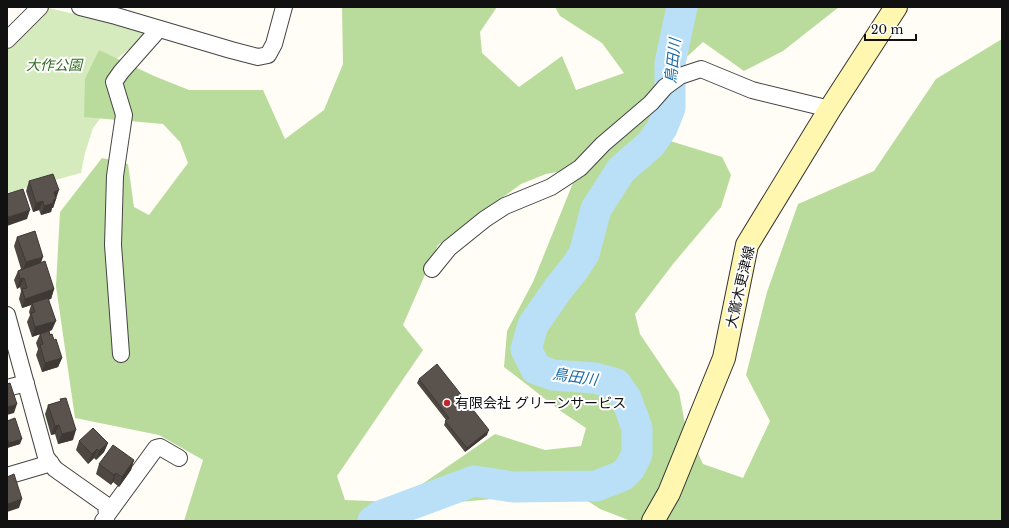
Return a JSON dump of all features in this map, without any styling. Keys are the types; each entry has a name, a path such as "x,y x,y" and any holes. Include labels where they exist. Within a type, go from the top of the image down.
{"main road":[{"name":"大鷲木更津線","path":"653,521 669,493 724,358 747,245 830,109 896,7"}],"street":[{"path":"7,40 40,7"},
{"path":"80,7 117,11 159,29 258,57 268,55 274,44 284,7"},
{"path":"121,354 113,245 115,176 124,115 114,82 120,72 159,29"},
{"path":"432,269 449,248 485,219 505,206 551,187 580,168 603,144 651,103 665,87 680,76 701,69 752,90 830,109"},
{"path":"7,315 46,457 55,469 106,505 105,518"},
{"path":"7,388 26,383"},
{"path":"105,518 156,448 160,447 179,458"},
{"path":"7,476 51,464"}],"green space":[{"name":"大作公園","path":"44,7 144,30 144,38 102,70 102,116 93,128 85,153 81,173 7,193 7,46"},
{"path":"342,7 497,7 480,32 482,53 519,87 562,56 576,90 624,73 602,43 560,16 555,7 839,7 783,51 744,71 703,42 679,64 667,140 722,157 731,175 721,207 673,264 635,314 640,334 679,392 685,424 703,464 743,478 770,421 746,375 767,292 798,204 874,171 936,79 1002,39 1002,521 631,521 600,509 574,492 424,505 395,521 184,521 203,460 159,435 75,418 56,286 60,212 102,158 128,164 134,207 149,215 188,163 180,142 163,124 84,117 85,79 99,50 154,76 189,90 263,90 285,139 324,110 343,64","holes":["579,168 533,282 507,331 504,367 562,412 586,428 581,446 545,450 495,434 396,502 345,500 337,476 423,350 403,325 438,245 521,184 546,174"]}],"building":[{"path":"53,174 59,190 54,192 56,199 53,200 54,203 44,206 43,201 36,203 29,181"},
{"path":"23,189 30,210 8,217 7,194"},
{"path":"35,231 43,257 26,262 17,237"},
{"path":"45,261 54,289 25,299 22,289 27,288 24,278 20,279 18,271"},
{"path":"48,298 56,321 35,327 31,313 35,312 32,303"},
{"path":"49,331 54,340 56,339 62,358 45,363 40,345 43,344 40,334"},
{"name":"有限会社 グリーンサービス","path":"437,364 489,430 467,448 445,421 449,418 419,379"},
{"path":"10,383 17,404 7,407 7,384"},
{"path":"66,398 76,430 62,434 59,425 55,426 48,405 61,401 60,399"},
{"path":"15,418 22,439 9,443 7,438 7,421"},
{"path":"93,428 108,443 99,451 97,449 92,454 79,441"},
{"path":"113,445 134,460 122,477 116,473 114,475 99,464"},
{"path":"14,474 22,499 7,504 7,477"}],"waterway":[{"name":"鳥田川","path":"373,521 380,516 474,481 513,487 596,486 622,476 630,468 637,454 637,428 626,398 616,384 595,378 553,375 536,369 526,349 533,325 584,254 596,209 621,170 651,144 662,128 670,108 670,63 682,7"}],"place":[{"name":"有限会社 グリーンサービス","path":"447,403"}]}
